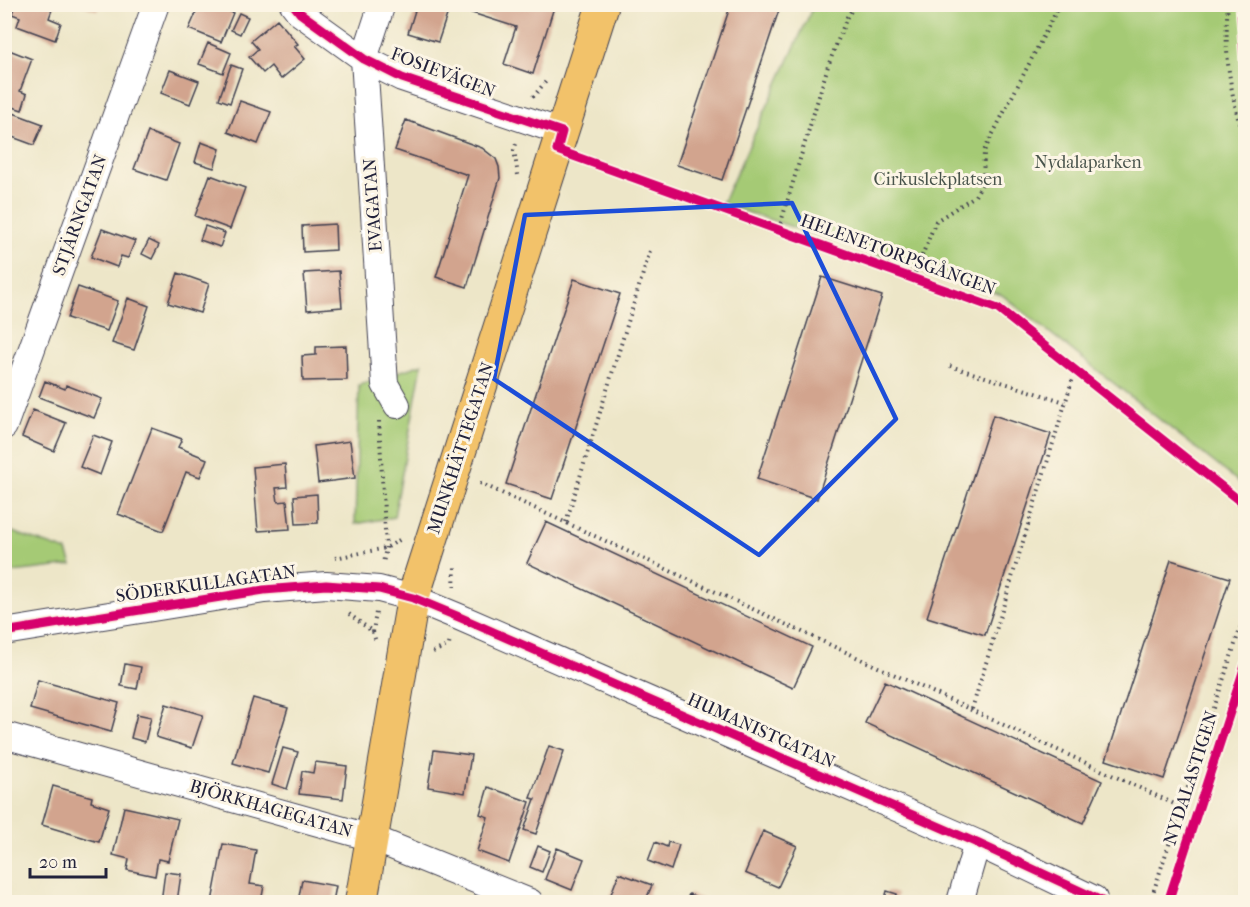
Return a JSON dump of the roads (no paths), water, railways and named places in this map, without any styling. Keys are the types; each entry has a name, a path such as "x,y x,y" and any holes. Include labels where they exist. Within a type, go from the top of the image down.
{"main road":[{"name":"MUNKHÄTTEGATAN","path":"361,903 413,598 603,4"}],"street":[{"name":"STJÄRNGATAN","path":"4,426 156,4"},
{"name":"FOSIEVÄGEN","path":"293,4 300,13 364,59 402,78 562,132"},
{"name":"EVAGATAN","path":"382,4 364,59 385,384 397,405"},
{"name":"SÖDERKULLAGATAN","path":"4,632 264,590 326,585 379,589 413,598"},
{"name":"HUMANISTGATAN","path":"413,598 976,843 1094,899"},
{"name":"BJÖRKHAGEGATAN","path":"4,735 372,838 530,903"},
{"path":"960,903 976,843"}],"park label":[{"name":"Nydalaparken","path":"1088,162"},
{"name":"Cirkuslekplatsen","path":"938,179"}]}
